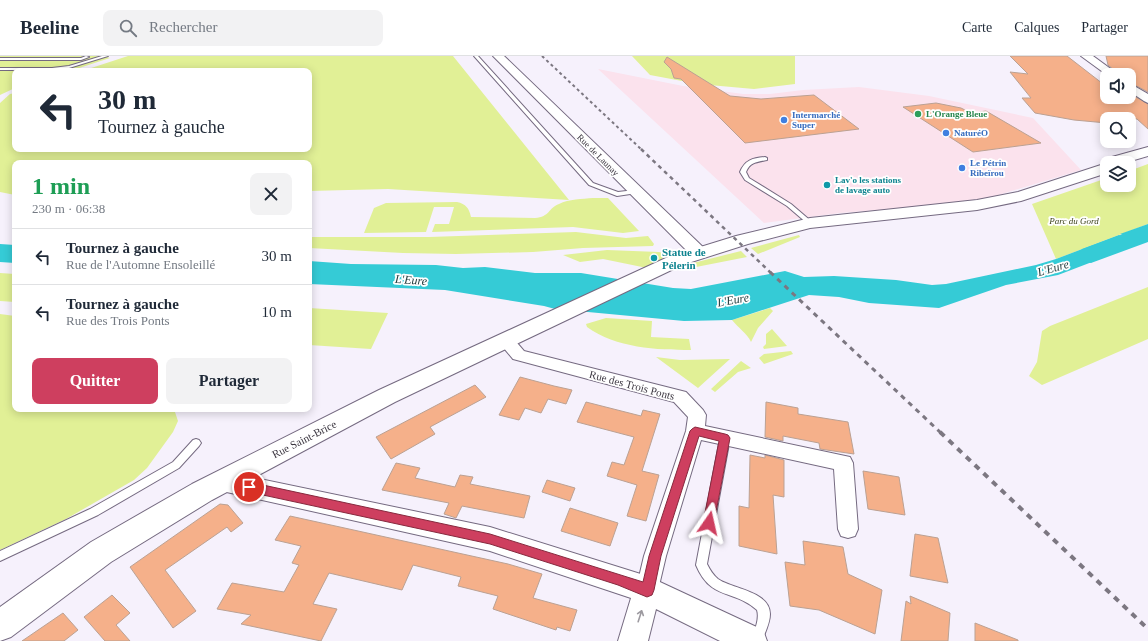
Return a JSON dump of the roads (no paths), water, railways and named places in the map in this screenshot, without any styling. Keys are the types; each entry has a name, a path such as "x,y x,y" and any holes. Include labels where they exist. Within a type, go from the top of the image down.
{"main road":[{"path":"1131,156 1148,151"},
{"path":"1136,163 1148,159"},
{"name":"Rue Saint-Brice","path":"0,626 101,552 222,481 387,396 675,261 742,240 810,223 977,205 1021,196 1070,182 1100,171"}],"street":[{"name":"Rue de Launay","path":"498,56 635,192 699,253"},
{"path":"1086,56 1104,68"},
{"path":"1136,90 1145,95"},
{"name":"Rue des Trois Ponts","path":"506,341 519,356 680,397 697,415 695,431 655,556 647,590"},
{"path":"695,431 843,463 848,530"},
{"path":"222,481 490,539 618,579 647,590 752,641"},
{"path":"633,641 647,590"}],"lane":[{"path":"81,59 92,56"},
{"path":"63,68 106,56"},
{"path":"476,56 591,184 616,194 635,192"},
{"path":"0,59 81,59 89,61"},
{"path":"0,69 12,69"},
{"path":"766,159 747,163 743,172 747,178 789,205 810,223"},
{"path":"725,438 701,565 706,575 716,585 756,601 762,605 764,612 756,641"},
{"path":"0,556 94,512 176,465 196,443"}],"water":[{"path":"1148,224 1148,240 1142,242 1120,234"},
{"path":"1119,235 1139,244 1058,275 1006,285 939,308 869,303 839,297 809,295 732,320 684,321 588,312 566,312 544,306 445,290 312,284 312,261 351,264 436,265 463,268 485,267 535,273 581,273 673,288 691,289 785,271 804,277 834,276 896,280 932,285 946,284 1036,265"},
{"path":"0,244 12,245 12,263 0,262"}],"waterway":[{"name":"L'Eure","path":"1091,255 1148,233"}],"railway":[{"path":"542,56 642,150"},
{"path":"641,149 771,273"},
{"path":"770,272 941,433"},
{"path":"940,432 1148,629"}],"place":[{"name":"L'Orange Bleue","path":"918,114"},
{"name":"Intermarché Super","path":"784,120"},
{"name":"NaturéO","path":"946,133"},
{"name":"Le Pétrin Ribeïrou","path":"962,168"},
{"name":"Lav'o les stations de lavage auto","path":"827,185"},
{"name":"Statue de Pélerin","path":"654,258"}],"park label":[{"name":"Parc du Gord","path":"1074,221"}]}
